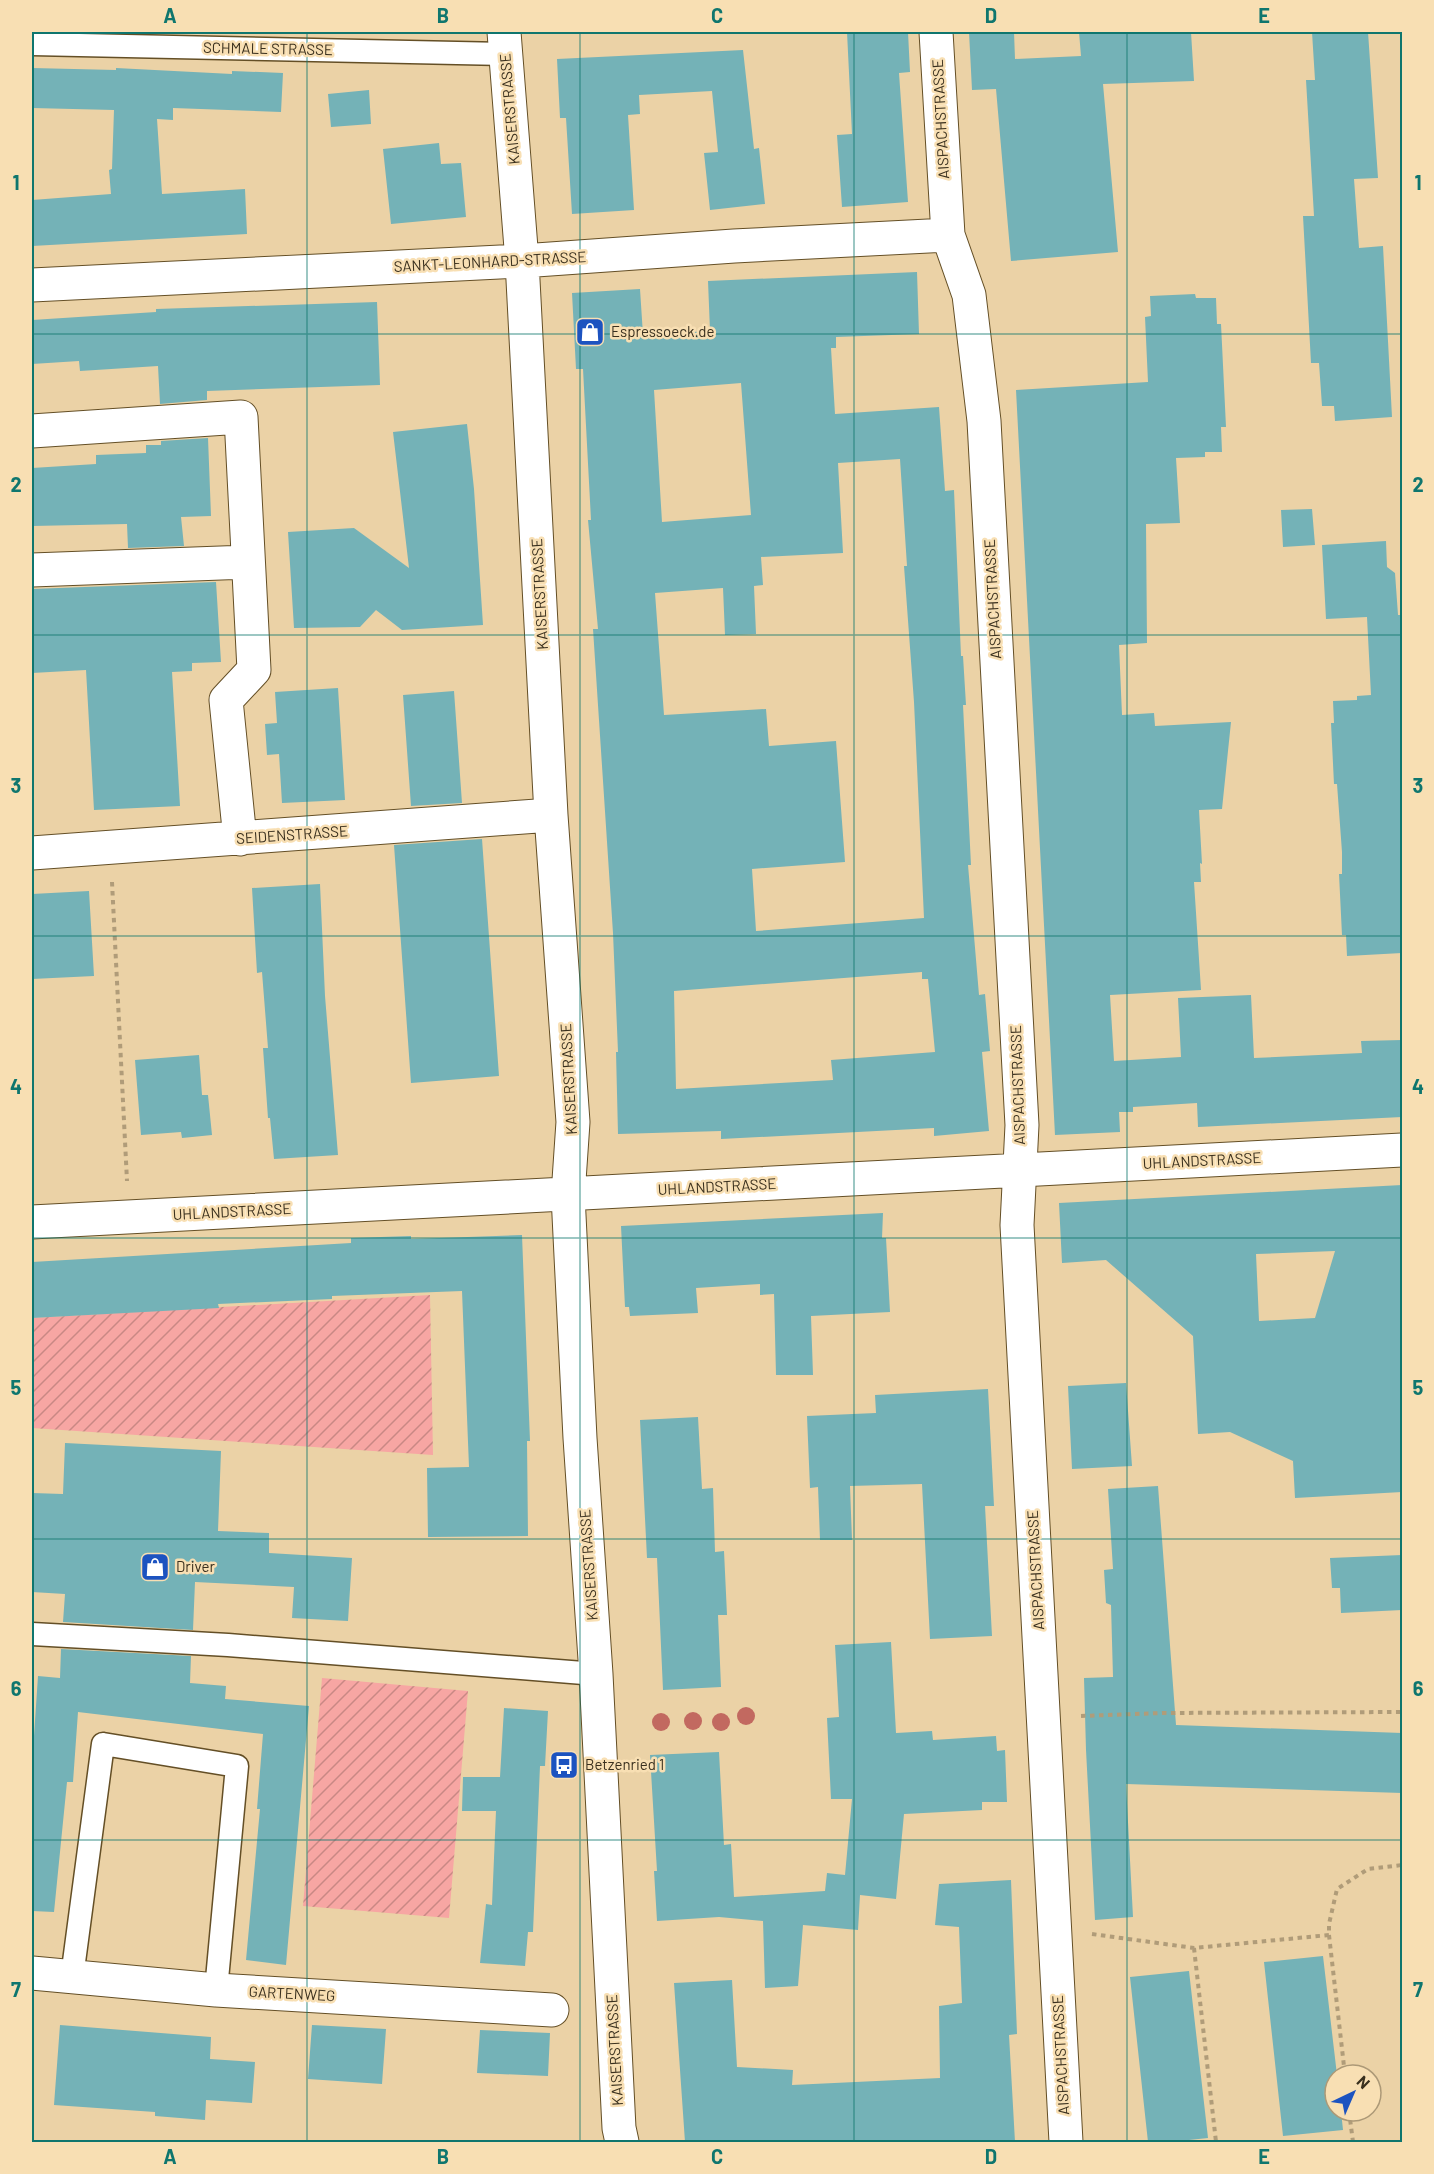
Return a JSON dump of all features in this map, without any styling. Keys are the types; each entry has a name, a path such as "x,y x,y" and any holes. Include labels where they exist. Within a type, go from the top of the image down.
{"street":[{"name":"AISPACHSTRASSE","path":"936,32 948,235 969,296 984,421 1022,1125 1017,1225 1065,2134"},
{"name":"KAISERSTRASSE","path":"505,43 522,261 552,815 573,1122 568,1195 580,1438 596,1674 618,2138"},
{"name":"SANKT-LEONHARD-STRASSE","path":"32,285 522,261 734,246 948,235"},
{"path":"32,431 241,417 254,670 226,700 240,839"},
{"path":"32,570 248,562"},
{"name":"SEIDENSTRASSE","path":"32,853 552,815"},
{"name":"UHLANDSTRASSE","path":"32,1222 1402,1150"},
{"name":"GARTENWEG","path":"32,1973 216,1990 552,2010"}],"lane":[{"name":"SCHMALE STRASSE","path":"32,44 505,43"},
{"path":"32,1634 228,1645 596,1674"},
{"path":"72,1977 103,1744 237,1766 216,1990"}],"path":[{"path":"110,847 129,1217"},
{"path":"1044,1717 1163,1713 1402,1712"},
{"path":"1344,2063 1329,1935 1336,1889 1368,1869 1402,1865"},
{"path":"1055,1930 1194,1948 1329,1935"},
{"path":"1194,1948 1216,2142"},
{"path":"1351,2123 1353,2142"}],"shaded area":[{"path":"430,1295 433,1455 32,1428 32,1318"},
{"path":"322,1678 468,1691 449,1918 303,1906"}],"building":[{"path":"847,32 908,32 910,72 899,73 908,202 842,207 837,135 852,134"},
{"path":"969,32 1014,32 1015,59 1081,56 1079,32 1191,32 1194,81 1103,84 1118,252 1011,261 996,89 972,90"},
{"path":"1312,32 1368,32 1378,178 1354,179 1359,248 1383,246 1392,417 1335,421 1334,406 1322,406 1319,363 1311,363 1303,216 1314,216 1306,80 1315,80"},
{"path":"743,50 754,149 759,148 765,204 710,210 704,153 718,152 712,91 639,95 640,114 628,115 634,210 572,214 566,118 560,118 557,59"},
{"path":"32,68 116,70 116,68 232,74 232,71 283,73 281,112 173,108 173,120 157,119 162,194 245,189 247,234 32,246 32,200 111,194 109,170 112,169 114,110 32,108"},
{"path":"369,90 371,124 331,127 328,94"},
{"path":"439,143 441,164 461,163 466,217 391,224 383,149"},
{"path":"917,272 919,334 836,337 836,348 831,348 835,414 939,407 945,491 954,490 961,656 963,656 966,705 963,705 971,865 968,865 979,995 985,994 990,1051 982,1052 989,1131 934,1136 934,1128 721,1139 721,1131 618,1134 616,1052 618,1052 613,933 593,629 598,629 588,520 591,520 583,369 576,369 572,293 640,289 643,335 710,331 708,281","holes":["741,383 751,515 662,522 654,390","900,459 924,918 756,931 752,869 845,862 836,741 769,746 766,709 664,715 655,593 723,588 725,635 756,634 754,586 763,585 761,557 843,553 838,463","922,972 922,979 928,979 935,1052 831,1060 833,1080 676,1089 674,991"]},
{"path":"1195,294 1196,298 1216,298 1217,324 1221,324 1226,427 1221,427 1222,452 1205,452 1205,457 1176,458 1180,523 1146,524 1147,643 1119,645 1122,715 1154,713 1155,726 1231,722 1222,809 1199,810 1201,882 1194,882 1201,990 1110,995 1114,1061 1181,1057 1178,998 1251,995 1254,1058 1362,1053 1361,1041 1402,1040 1402,1117 1198,1127 1197,1103 1133,1107 1133,1112 1119,1112 1120,1132 1055,1135 1016,390 1148,382 1145,317 1151,316 1150,296"},
{"path":"377,302 380,385 207,391 207,400 160,404 158,366 80,371 79,361 32,364 32,320 156,312 156,309"},
{"path":"467,424 474,489 483,625 402,630 376,610 360,627 294,628 288,532 354,528 409,568 393,432"},
{"path":"208,438 211,516 181,517 184,546 128,548 127,524 32,526 32,468 96,464 96,455 146,453 146,445 161,445 161,441"},
{"path":"1312,509 1315,545 1283,547 1281,510"},
{"path":"1386,541 1387,567 1395,573 1402,665 1402,953 1347,956 1346,935 1342,935 1339,874 1342,874 1342,852 1337,784 1334,784 1331,723 1334,723 1333,701 1357,700 1357,696 1371,695 1367,617 1326,619 1322,545"},
{"path":"216,582 221,662 192,663 192,671 172,672 180,806 94,810 86,670 32,673 32,589"},
{"path":"338,688 345,800 282,803 279,754 267,755 265,724 277,723 275,692"},
{"path":"454,691 462,803 411,806 403,695"},
{"path":"482,839 499,1076 411,1083 394,845"},
{"path":"320,884 325,996 338,1155 274,1159 270,1118 268,1118 263,1048 268,1048 262,972 257,973 252,888"},
{"path":"89,891 94,976 32,979 32,894"},
{"path":"199,1055 202,1095 208,1095 212,1135 182,1138 181,1132 141,1135 135,1060"},
{"path":"1402,1185 1402,1492 1295,1498 1293,1461 1230,1432 1198,1434 1193,1336 1106,1260 1062,1263 1059,1203","holes":["1335,1251 1315,1318 1259,1321 1256,1254"]},
{"path":"883,1213 882,1238 886,1238 890,1312 811,1316 813,1375 776,1375 774,1294 760,1295 760,1284 696,1288 698,1313 630,1316 629,1307 625,1307 621,1226"},
{"path":"522,1235 530,1441 527,1441 528,1536 428,1537 427,1468 469,1467 462,1291 332,1296 332,1299 218,1304 219,1308 32,1318 32,1262 351,1243 351,1238 411,1236 411,1239"},
{"path":"1126,1383 1132,1466 1072,1469 1068,1386"},
{"path":"988,1389 994,1506 985,1506 992,1636 930,1639 922,1484 850,1486 852,1540 820,1540 818,1487 810,1488 807,1416 876,1413 875,1395"},
{"path":"698,1417 702,1489 713,1488 715,1552 724,1551 727,1615 718,1615 721,1687 663,1690 657,1558 647,1558 640,1420"},
{"path":"65,1443 221,1451 218,1531 269,1533 269,1553 352,1558 348,1621 292,1618 294,1587 195,1582 193,1630 63,1622 65,1594 32,1592 32,1493 63,1494"},
{"path":"1158,1486 1176,1725 1402,1733 1402,1793 1126,1784 1133,1917 1095,1920 1084,1678 1113,1677 1111,1605 1106,1603 1104,1570 1113,1569 1108,1489"},
{"path":"1402,1555 1402,1610 1341,1613 1340,1588 1332,1588 1330,1558"},
{"path":"891,1642 896,1733 932,1731 933,1740 996,1736 997,1751 1005,1750 1007,1802 982,1802 982,1810 904,1814 896,1899 860,1895 858,1930 803,1925 798,1986 765,1988 763,1921 719,1917 657,1921 654,1871 657,1871 650,1755 719,1752 724,1845 731,1844 734,1897 825,1891 827,1873 845,1875 852,1799 831,1799 827,1718 839,1717 835,1645"},
{"path":"61,1649 191,1656 190,1683 226,1686 225,1699 309,1706 286,1965 246,1960 260,1809 257,1809 263,1734 78,1712 73,1782 67,1782 54,1912 32,1911 32,1766 38,1676 60,1678"},
{"path":"504,1708 548,1711 545,1766 540,1766 533,1932 528,1932 525,1966 480,1963 486,1904 492,1905 496,1811 462,1811 463,1777 500,1777"},
{"path":"1011,1880 1017,2034 1009,2035 1015,2142 685,2142 674,1983 732,1980 737,2067 793,2070 792,2085 940,2078 939,2006 962,2003 959,1927 935,1925 939,1884"},
{"path":"1323,1956 1336,2063 1323,2063 1323,2123 1342,2123 1343,2130 1283,2136 1264,1962"},
{"path":"1189,1971 1208,2138 1148,2142 1130,1977"},
{"path":"60,2025 211,2037 210,2059 255,2062 252,2103 206,2100 205,2120 155,2116 155,2112 54,2105"},
{"path":"312,2025 386,2029 382,2084 308,2079"},
{"path":"480,2030 550,2033 548,2076 477,2073"}],"place":[{"name":"Espressoeck.de","path":"590,332"},
{"name":"Driver","path":"155,1567"},
{"name":"Betzenried 1","path":"564,1765"}]}
